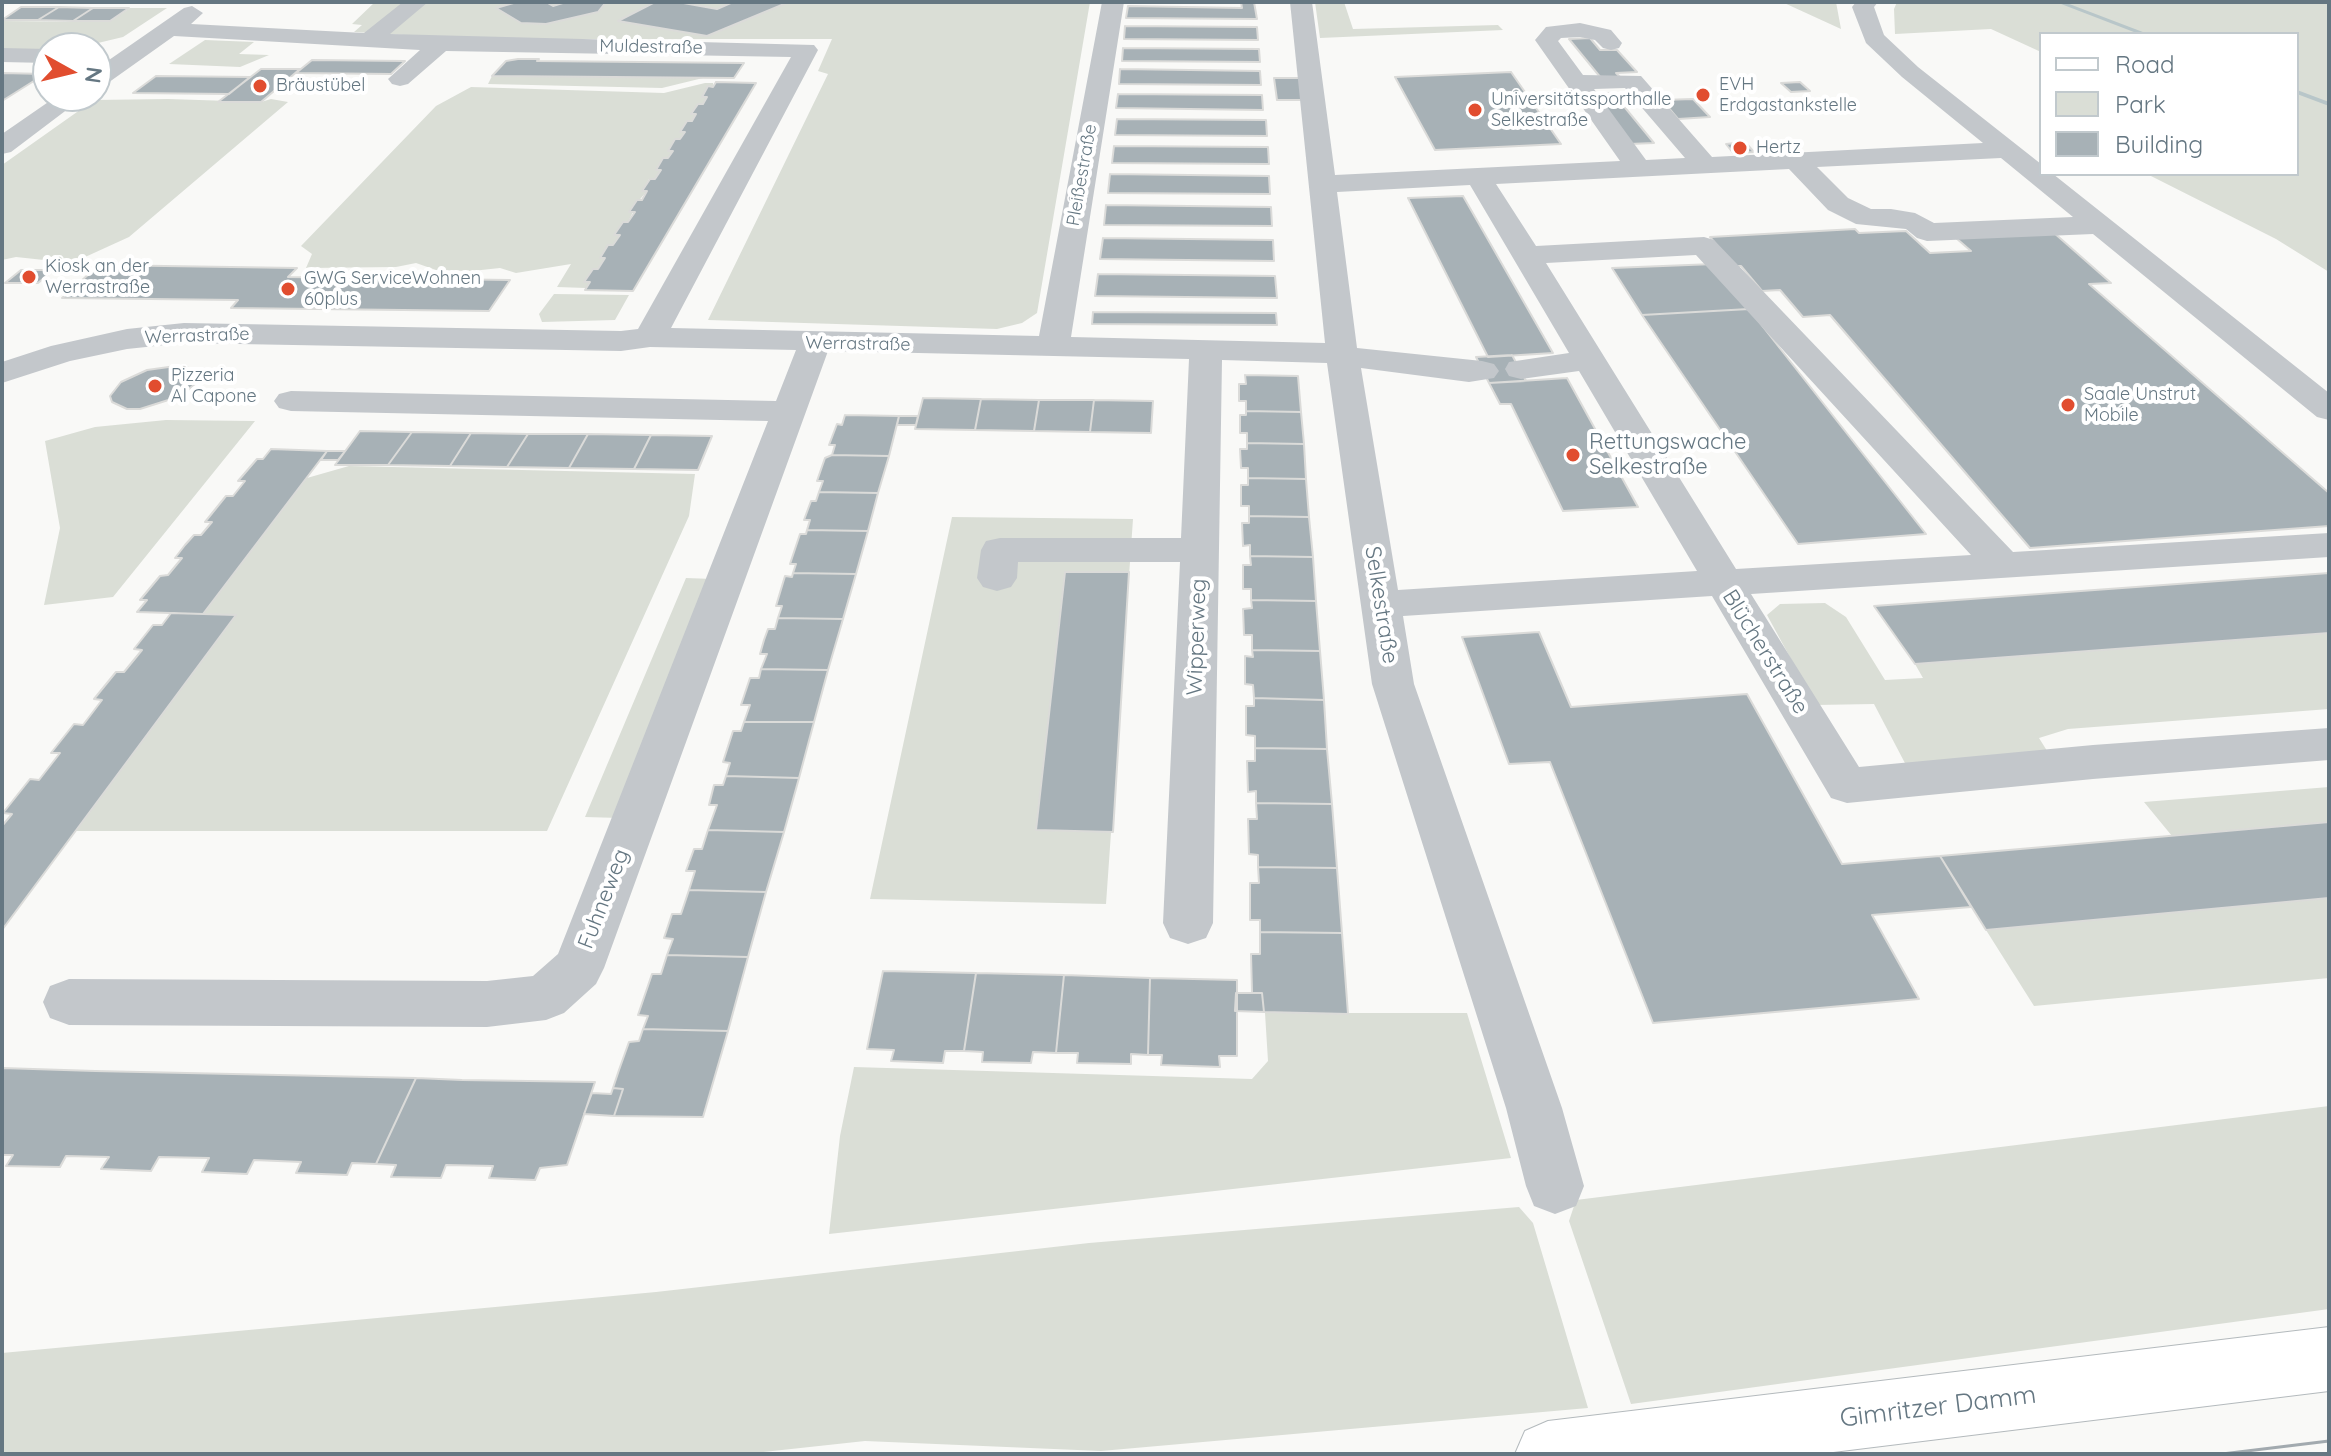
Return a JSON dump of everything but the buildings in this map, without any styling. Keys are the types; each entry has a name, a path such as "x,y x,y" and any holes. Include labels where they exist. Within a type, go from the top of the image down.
{"main road":[{"name":"Gimritzer Damm","path":"1548,1454 2329,1359"}],"street":[{"path":"112,69 207,2"},
{"path":"369,40 417,2"},
{"name":"Pleißestraße","path":"1053,348 1113,2"},
{"name":"Selkestraße","path":"1301,2 1324,184 1355,357 1381,604 1393,684 1534,1108 1555,1186"},
{"path":"1867,2 1863,7 1874,38 1910,72 1980,128 2011,138 2039,166"},
{"path":"476,23 468,29 495,37 492,44"},
{"path":"623,38 647,26"},
{"name":"Muldestraße","path":"168,29 440,44 806,50 650,337"},
{"path":"1611,43 1603,35 1580,30 1554,32 1546,40 1638,168"},
{"path":"400,79 440,44"},
{"path":"2,55 32,56"},
{"path":"112,56 130,56"},
{"path":"1574,82 1632,81 1704,164"},
{"path":"16,111 32,111"},
{"path":"2,146 51,112"},
{"path":"1324,184 1795,160 2011,138"},
{"path":"1795,160 1838,204 1866,218 1891,217 1915,222 1927,232 2093,220"},
{"path":"1381,604 1722,583 1477,175"},
{"path":"2049,176 2093,220 2329,410"},
{"path":"2093,220 2084,197 2102,189"},
{"path":"1527,255 1704,246 2003,565"},
{"name":"Werrastraße","path":"2,373 62,353 127,339 184,333 621,341 650,337 1355,357"},
{"path":"349,335 291,401 787,411"},
{"name":"Fuhneweg","path":"69,1002 487,1004 546,997 578,968 815,343"},
{"name":"Wipperweg","path":"1188,923 1206,351"},
{"path":"1355,357 1482,371"},
{"path":"1521,369 1589,360"},
{"name":"Blücherstraße","path":"2329,545 1722,583 1847,786 2093,762 2329,744"},
{"path":"997,578 1000,550 1200,550"}],"green space":[{"path":"375,2 1090,2 1037,313 1022,323 997,329 708,320 828,74 818,71 832,39 471,39 354,32 362,25 352,24"},
{"path":"1315,2 1344,2 1353,29 1498,25 1503,30 1320,38"},
{"path":"1782,2 1836,2 1841,29"},
{"path":"1897,2 2329,2 2329,272 2276,239 2151,176 2299,176 2299,32 2039,32 2039,51 1991,29 1895,34 1894,9"},
{"path":"130,8 167,8 123,37 112,40 112,32 32,32 32,49 2,50 2,21 109,22"},
{"path":"205,40 254,42 239,54 269,55 240,67 169,64"},
{"path":"492,76 703,78 662,88 488,84"},
{"path":"713,83 713,87 708,87 702,97 707,97 703,104 698,104 692,113 696,114 692,121 687,121 680,131 685,132 680,139 675,139 668,150 673,151 668,158 663,158 656,169 661,170 655,179 649,179 643,190 647,191 630,211 633,212 628,222 623,222 615,234 620,235 613,245 608,245 600,257 605,258 598,269 593,269 585,281 590,282 586,288 557,287 571,264 516,273 500,268 436,270 416,263 396,267 306,268 312,254 301,246 436,106 471,87 664,93"},
{"path":"271,99 288,102 129,237 72,263 16,257 2,260 2,165 77,112 112,112 112,100 261,102"},
{"path":"554,294 629,295 615,320 542,322 539,314"},
{"path":"166,420 255,421 113,597 44,605 60,528 45,441 95,427"},
{"path":"349,466 695,474 689,516 547,831 75,831 235,616 203,614 307,478"},
{"path":"952,517 1133,519 1106,904 870,899"},
{"path":"686,578 713,579 620,818 585,817"},
{"path":"1825,603 1846,617 1885,680 1923,678 1915,664 2329,633 2329,709 2068,729 2039,738 2049,754 1907,767 1874,704 1816,705 1767,615 1780,604"},
{"path":"2329,787 2329,822 2172,836 2144,802"},
{"path":"2329,898 2329,978 2034,1006 1986,930"},
{"path":"1265,1013 1467,1013 1511,1158 829,1234 840,1136 854,1067 1252,1079 1268,1061"},
{"path":"2329,1106 2329,1309 1631,1404 1569,1221 1576,1200"},
{"path":"1519,1207 1533,1223 1588,1408 1101,1451 865,1441 745,1454 2,1454 2,1353 656,1292 1089,1243"}],"waterway":[{"path":"2059,2 2140,32"},
{"path":"2299,93 2329,104"}],"tram line":[{"path":"2222,1454 2329,1441"}],"place":[{"name":"Bräustübel","path":"260,86"},
{"name":"EVH Erdgastankstelle","path":"1703,95"},
{"name":"Universitätssporthalle Selkestraße","path":"1475,110"},
{"name":"Hertz","path":"1740,148"},
{"name":"Kiosk an der Werrastraße","path":"29,277"},
{"name":"GWG ServiceWohnen 60plus","path":"288,289"},
{"name":"Pizzeria Al Capone","path":"155,386"},
{"name":"Saale Unstrut Mobile","path":"2068,405"},
{"name":"Rettungswache Selkestraße","path":"1573,455"}]}
